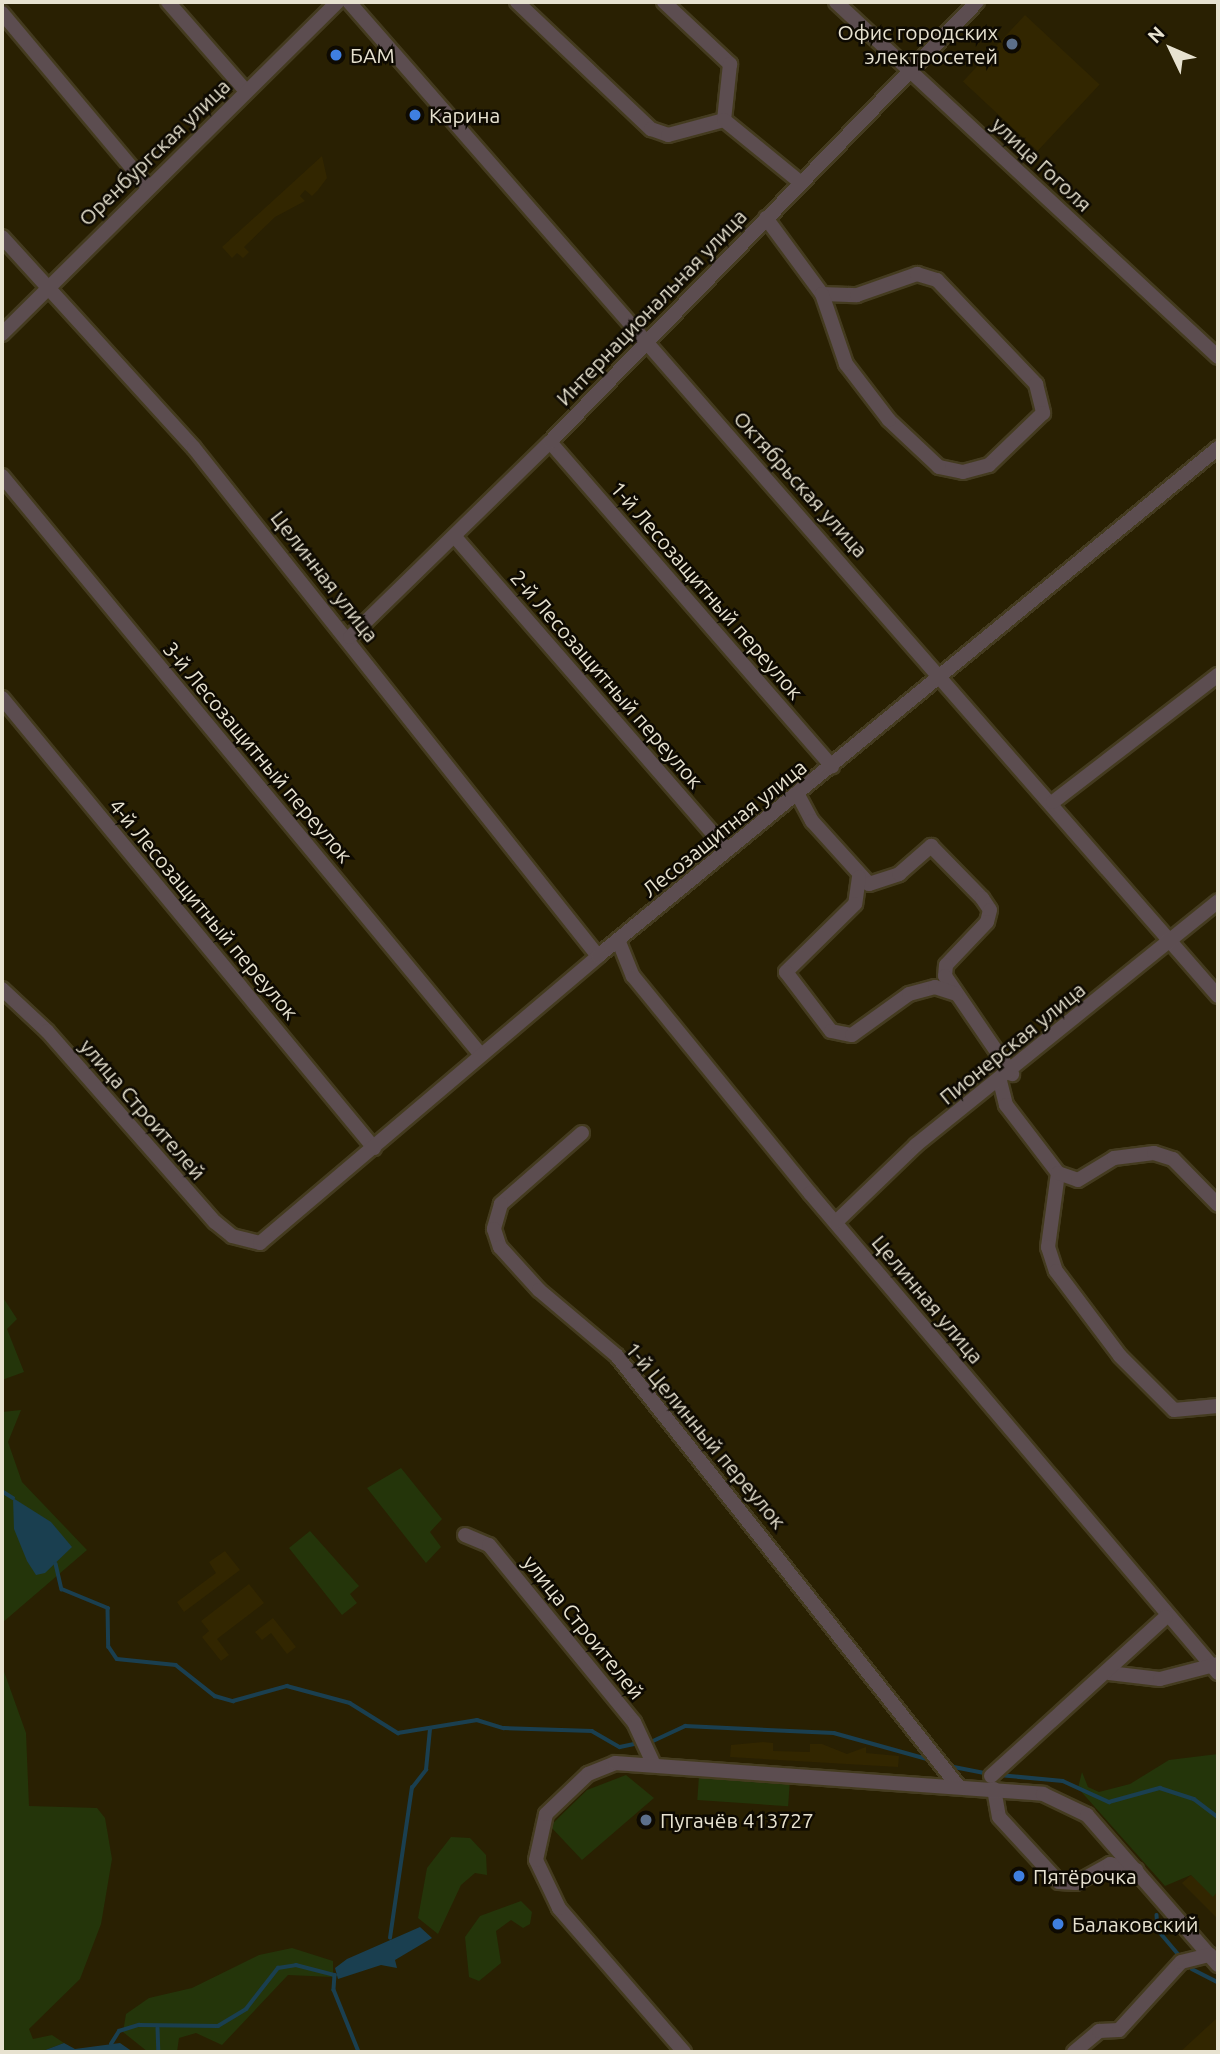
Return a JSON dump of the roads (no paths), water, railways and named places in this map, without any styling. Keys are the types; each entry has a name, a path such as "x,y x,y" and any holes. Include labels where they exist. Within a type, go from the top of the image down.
{"street":[{"path":"168,2 246,91"},
{"name":"Оренбургская улица","path":"2,334 337,2"},
{"name":"Октябрьская улица","path":"349,2 943,676 1218,996"},
{"path":"517,2 650,129 668,135 724,120"},
{"path":"664,2 730,64 724,120"},
{"name":"улица Гоголя","path":"836,2 1218,357"},
{"name":"Интернациональная улица","path":"350,637 455,537 648,343 977,2"},
{"path":"2,13 148,187"},
{"path":"724,120 801,183"},
{"path":"766,218 822,294 846,363 889,420 939,467 962,472 989,465 1043,413 1036,384 937,280 917,274 857,295 822,294"},
{"name":"Целинная улица","path":"2,237 51,287 350,637 598,956"},
{"name":"1-й Лесозащитный переулок","path":"550,442 832,766"},
{"name":"Лесозащитная улица","path":"260,1243 598,956 620,942 726,849 943,676 1218,448"},
{"name":"3-й Лесозащитный переулок","path":"2,476 481,1055"},
{"name":"2-й Лесозащитный переулок","path":"455,537 726,849"},
{"path":"1053,802 1218,675"},
{"name":"4-й Лесозащитный переулок","path":"2,698 374,1148"},
{"path":"797,793 859,877 880,884 931,846 982,898 990,911 987,922 946,965 956,994 1006,1078 1006,1105 1058,1173 1078,1180 1114,1158 1154,1153 1172,1158 1218,1205"},
{"path":"859,877 855,904 786,972 831,1031 852,1035 909,994 934,987 956,994"},
{"name":"Пионерская улица","path":"836,1222 916,1145 1006,1078 1218,901"},
{"name":"Целинная улица","path":"620,942 633,976 1166,1617 1217,1668"},
{"name":"улица Строителей","path":"2,989 47,1031 215,1222 232,1236 260,1243"},
{"name":"1-й Целинный переулок","path":"582,1133 501,1204 494,1229 500,1247 539,1290 617,1356 958,1786"},
{"path":"1058,1173 1048,1247 1056,1271 1121,1356 1174,1410 1218,1406"},
{"name":"улица Строителей","path":"464,1535 489,1545 634,1722 653,1763"},
{"path":"992,1782 1166,1617"},
{"path":"1109,1673 1160,1679 1217,1668"},
{"path":"684,2052 559,1908 536,1860 547,1814 588,1774 615,1763 653,1763 958,1786 992,1782 1067,1802 1087,1815 1214,1960"},
{"path":"992,1782 999,1817 1059,1882 1076,1883 1110,1864 1137,1870"},
{"path":"1074,2052 1099,2031 1119,2029 1181,1962 1214,1960"}],"water":[{"path":"13,1498 51,1522 72,1547 45,1573 36,1575 27,1561 14,1529"},
{"path":"420,1927 432,1938 395,1960 397,1968 381,1965 338,1979 335,1968 347,1959"},
{"path":"64,2043 75,2049 120,2043 133,2052 40,2052"}],"waterway":[{"path":"2,1491 13,1498"},
{"path":"56,1564 62,1589 108,1608 109,1647 117,1659 176,1665 215,1696 233,1701 287,1686 350,1703 398,1733 477,1720 504,1728 592,1731 620,1747 639,1743"},
{"path":"651,1742 685,1726 834,1733 931,1760"},
{"path":"390,1938 412,1788 426,1770 430,1729"},
{"path":"954,1767 985,1773"},
{"path":"999,1775 1063,1781 1109,1802 1160,1788 1194,1799 1218,1817"},
{"path":"1157,1915 1158,1930 1179,1955"},
{"path":"111,2044 119,2031 139,2025 218,2026 246,2009 278,1968 296,1965 335,1975 334,1990 359,2052"},
{"path":"1192,1969 1218,1982"},
{"path":"158,2028 159,2052"}],"place":[{"name":"Офис городских электросетей","path":"1012,44"},
{"name":"БАМ","path":"336,55"},
{"name":"Карина","path":"415,115"},
{"name":"Пугачёв 413727","path":"646,1820"},
{"name":"Пятёрочка","path":"1019,1876"},
{"name":"Балаковский","path":"1058,1924"}]}
